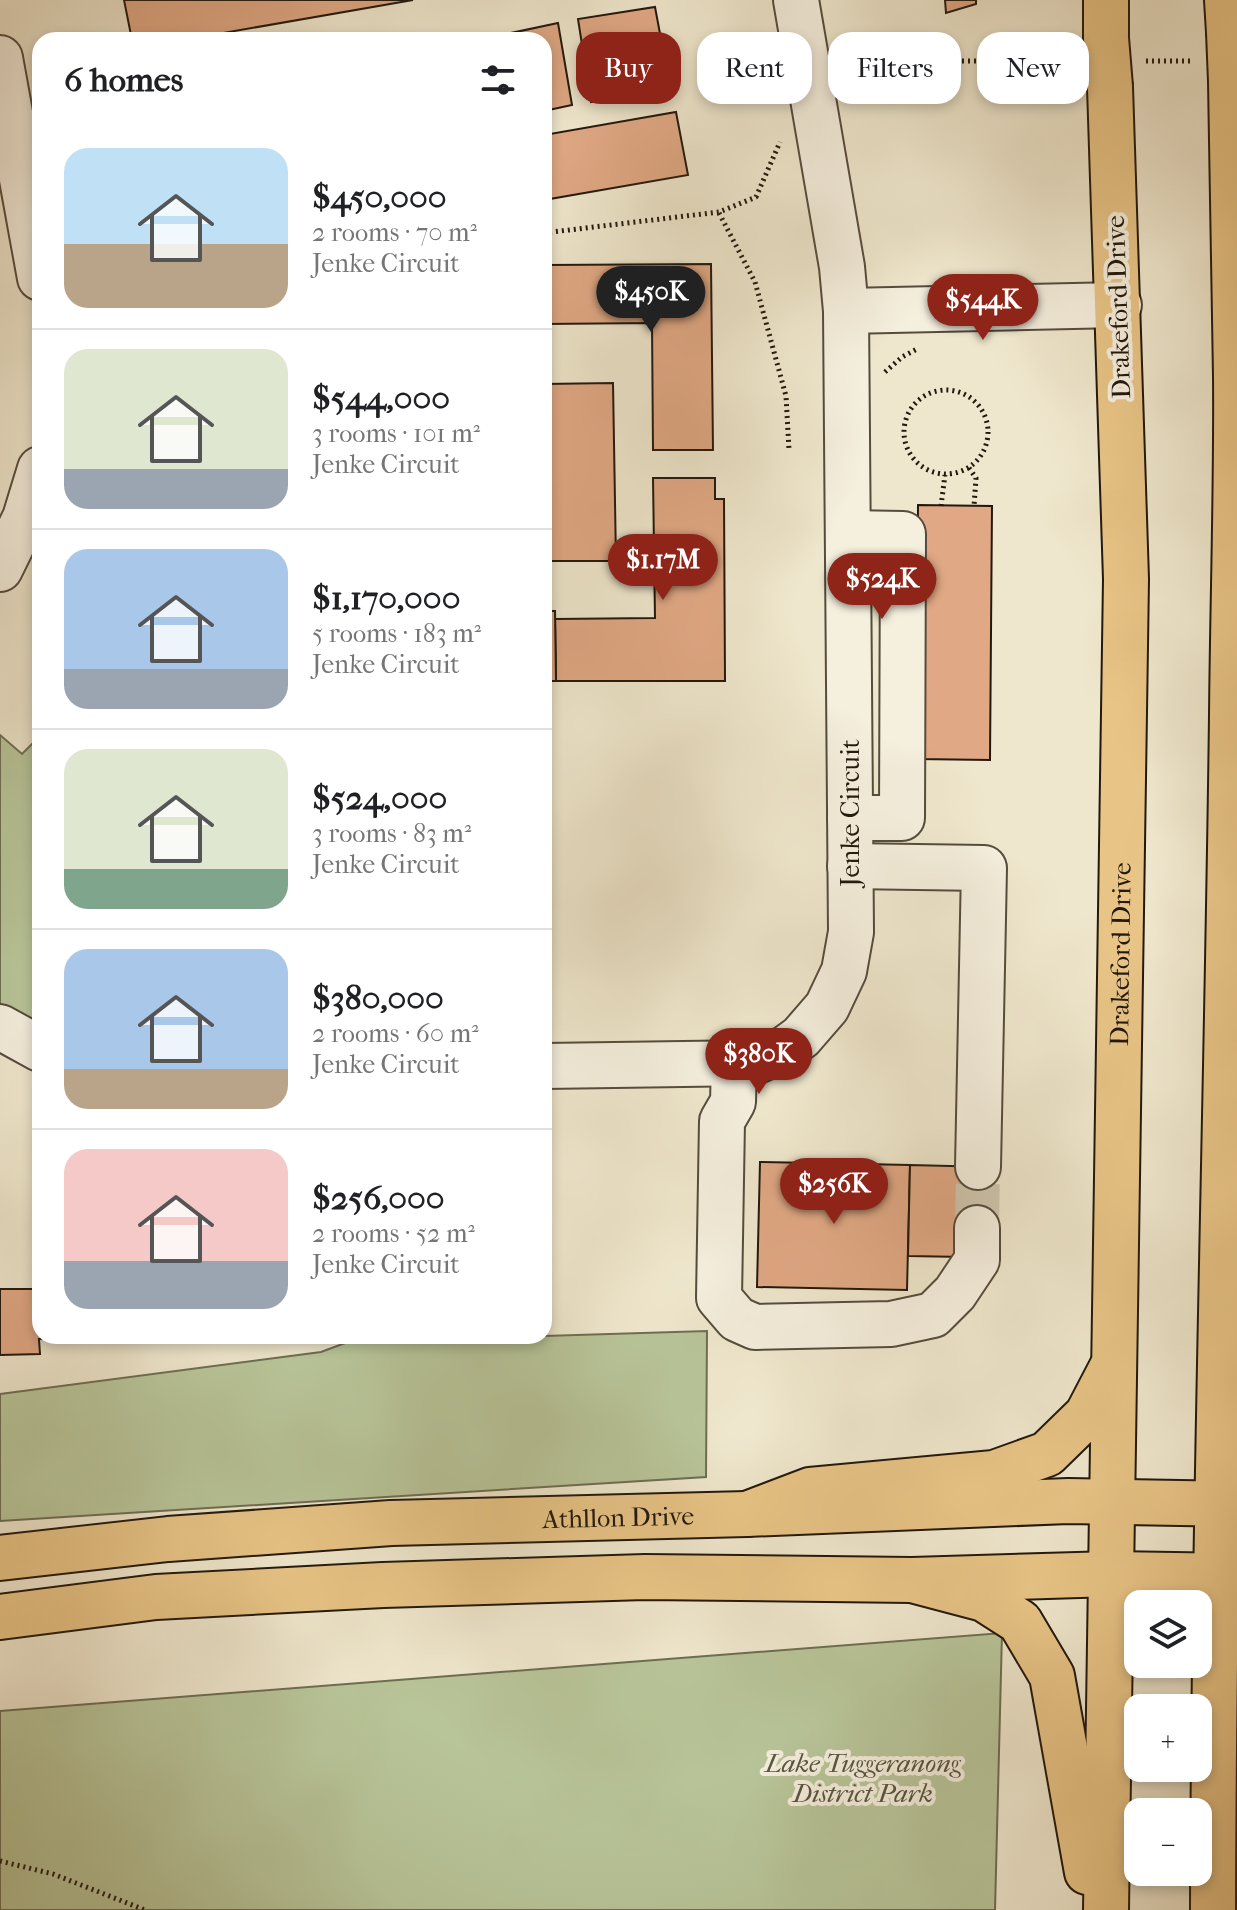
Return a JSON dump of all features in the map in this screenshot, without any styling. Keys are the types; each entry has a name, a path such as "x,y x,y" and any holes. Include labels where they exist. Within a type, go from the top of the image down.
{"main road":[{"path":"1213,1910 1226,1702 1228,1576 1229,931 1236,379 1223,44"},
{"name":"Drakeford Drive","path":"1106,1910 1126,579 1108,50"},
{"path":"747,1514 810,1490 994,1473 1047,1454 1087,1415 1114,1363"},
{"name":"Athllon Drive","path":"0,1558 168,1539 391,1523 1113,1501 1228,1504"},
{"path":"0,1617 156,1597 383,1585 645,1577 912,1580 1112,1574 1228,1576"},
{"path":"912,1580 984,1599 1020,1622 1052,1676 1094,1910"}],"street":[{"name":"Jenke Circuit","path":"552,1067 734,1083 753,1063 786,1048 801,1037 827,1007 844,971 851,932 846,311 842,267 796,0"},
{"path":"0,58 32,209"},
{"path":"846,311 1119,305"},
{"path":"0,569 25,518 32,495"},
{"path":"850,866 984,868 978,1167"},
{"path":"0,1027 32,1045"},
{"path":"734,1083 722,1121 719,1298 737,1319 755,1327 891,1324 933,1315 955,1293 977,1260 977,1228"}],"path":[{"path":"961,56 1223,44"},
{"path":"552,232 719,212 756,197 785,132"},
{"path":"719,212 755,282 786,396 789,450"},
{"path":"934,391 962,393 974,400 983,411 989,438 985,451 969,468 945,475 924,469 913,459 903,433 905,420 921,397 934,391"},
{"path":"969,468 976,478 974,506"},
{"path":"941,506 945,475"},
{"path":"0,1861 53,1874 145,1910"}],"green space":[{"path":"0,735 22,754 32,744 32,1020 0,1005"},
{"path":"707,1331 706,1477 0,1521 0,1394 321,1352 342,1344 552,1344 552,1336"},
{"name":"Lake Tuggeranong District Park","path":"1002,1633 995,1910 0,1910 0,1711"}],"building":[{"path":"124,0 413,0 229,32 130,32"},
{"path":"945,0 976,0 976,4 946,13"},
{"path":"655,7 660,32 580,32 578,19"},
{"path":"558,23 572,105 552,109 552,32 516,32"},
{"path":"676,112 688,175 552,199 552,134"},
{"path":"711,264 713,450 653,450 652,323 552,324 552,265"},
{"path":"613,383 616,561 552,561 552,384"},
{"path":"653,478 715,478 715,499 724,499 725,681 556,681 555,619 655,618"},
{"path":"918,505 992,506 990,760 916,759"},
{"path":"552,611 555,611 556,681 552,681"},
{"path":"760,1162 910,1165 907,1290 757,1287"},
{"path":"910,1165 990,1167 988,1229 965,1257 908,1256"},
{"path":"0,1289 32,1289 32,1344 39,1344 40,1354 0,1355"}],"tunnel":[{"path":"977,1228 978,1167"}]}
